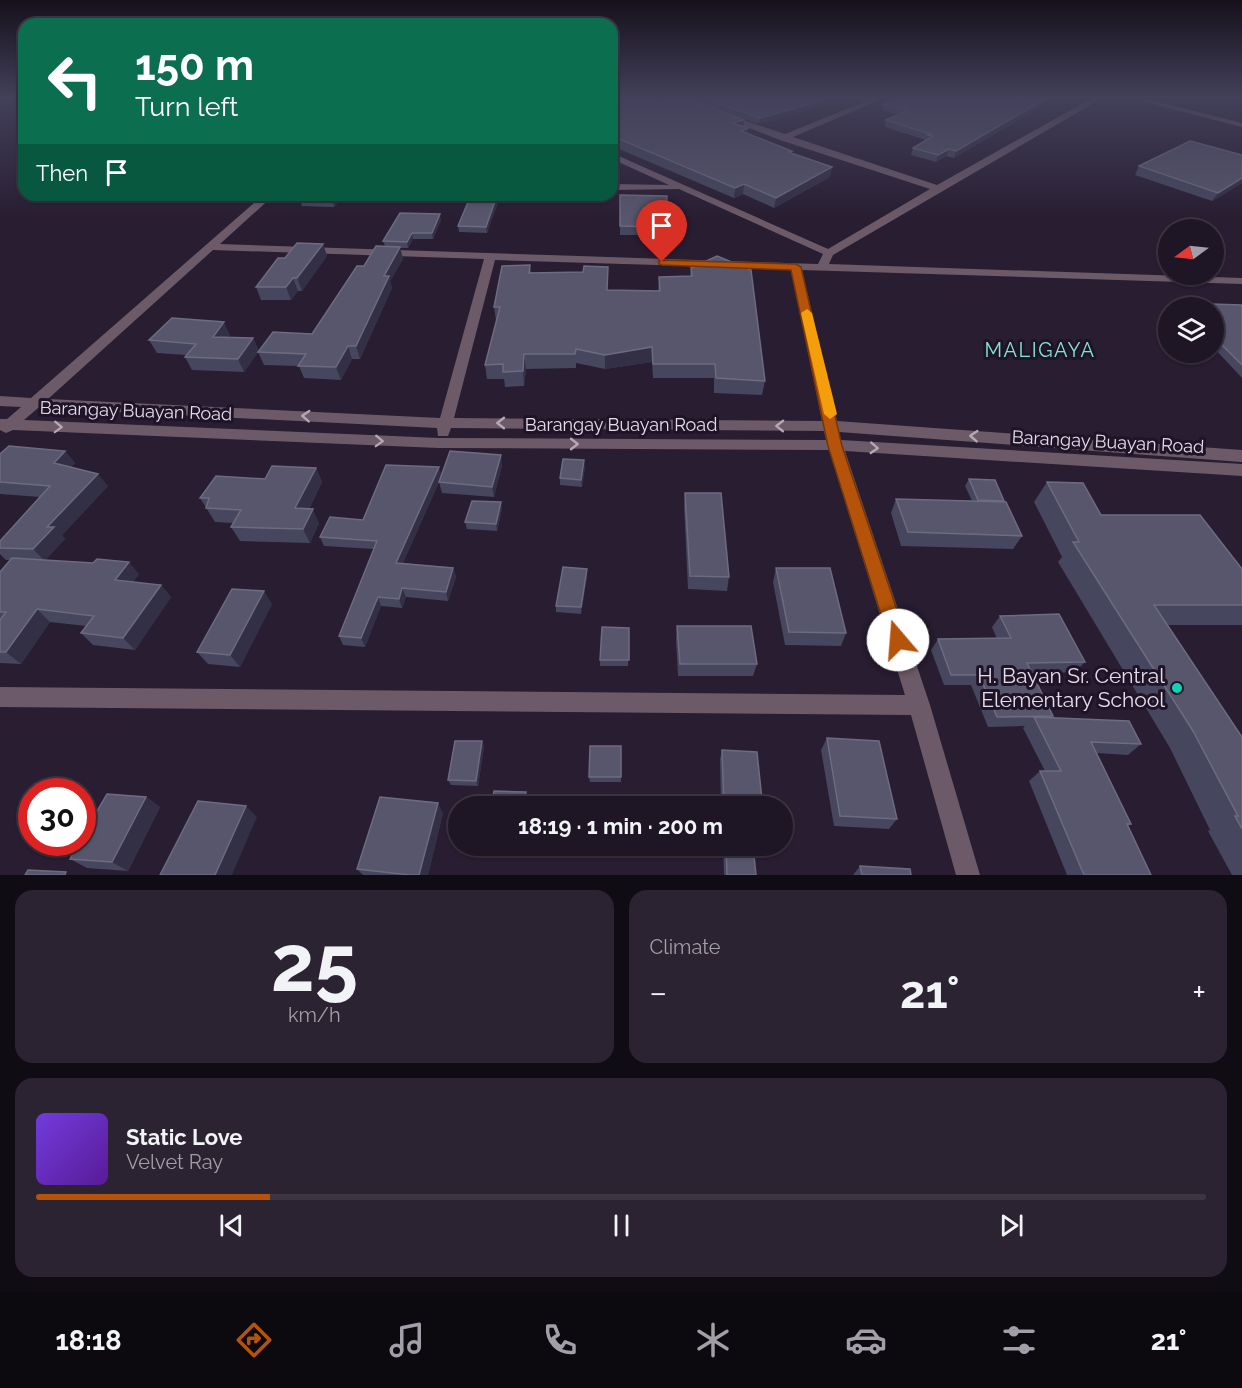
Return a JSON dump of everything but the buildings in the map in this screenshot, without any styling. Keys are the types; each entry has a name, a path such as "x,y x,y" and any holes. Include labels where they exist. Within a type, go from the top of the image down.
{"street":[{"path":"783,138 938,188"},
{"path":"822,267 829,254 938,188 1027,138"},
{"path":"618,159 829,254"},
{"path":"618,187 681,188"},
{"path":"3,428 261,201"},
{"path":"209,247 1242,281"},
{"path":"439,443 491,255"},
{"path":"796,267 833,426 835,446 919,705 968,875"},
{"path":"0,402 446,423 833,426 1242,456"},
{"path":"671,424 675,445"},
{"name":"Barangay Buayan Road","path":"3,428 439,443 835,446 1242,470"},
{"path":"0,697 919,705"}],"slow traffic":[{"path":"807,313 830,414"}],"place":[{"name":"H. Bayan Sr. Central Elementary School","path":"1177,688"}],"district":[{"name":"MALIGAYA","path":"1040,350"}],"route":[{"path":"662,262 796,267 833,426 835,446 898,640"}]}
